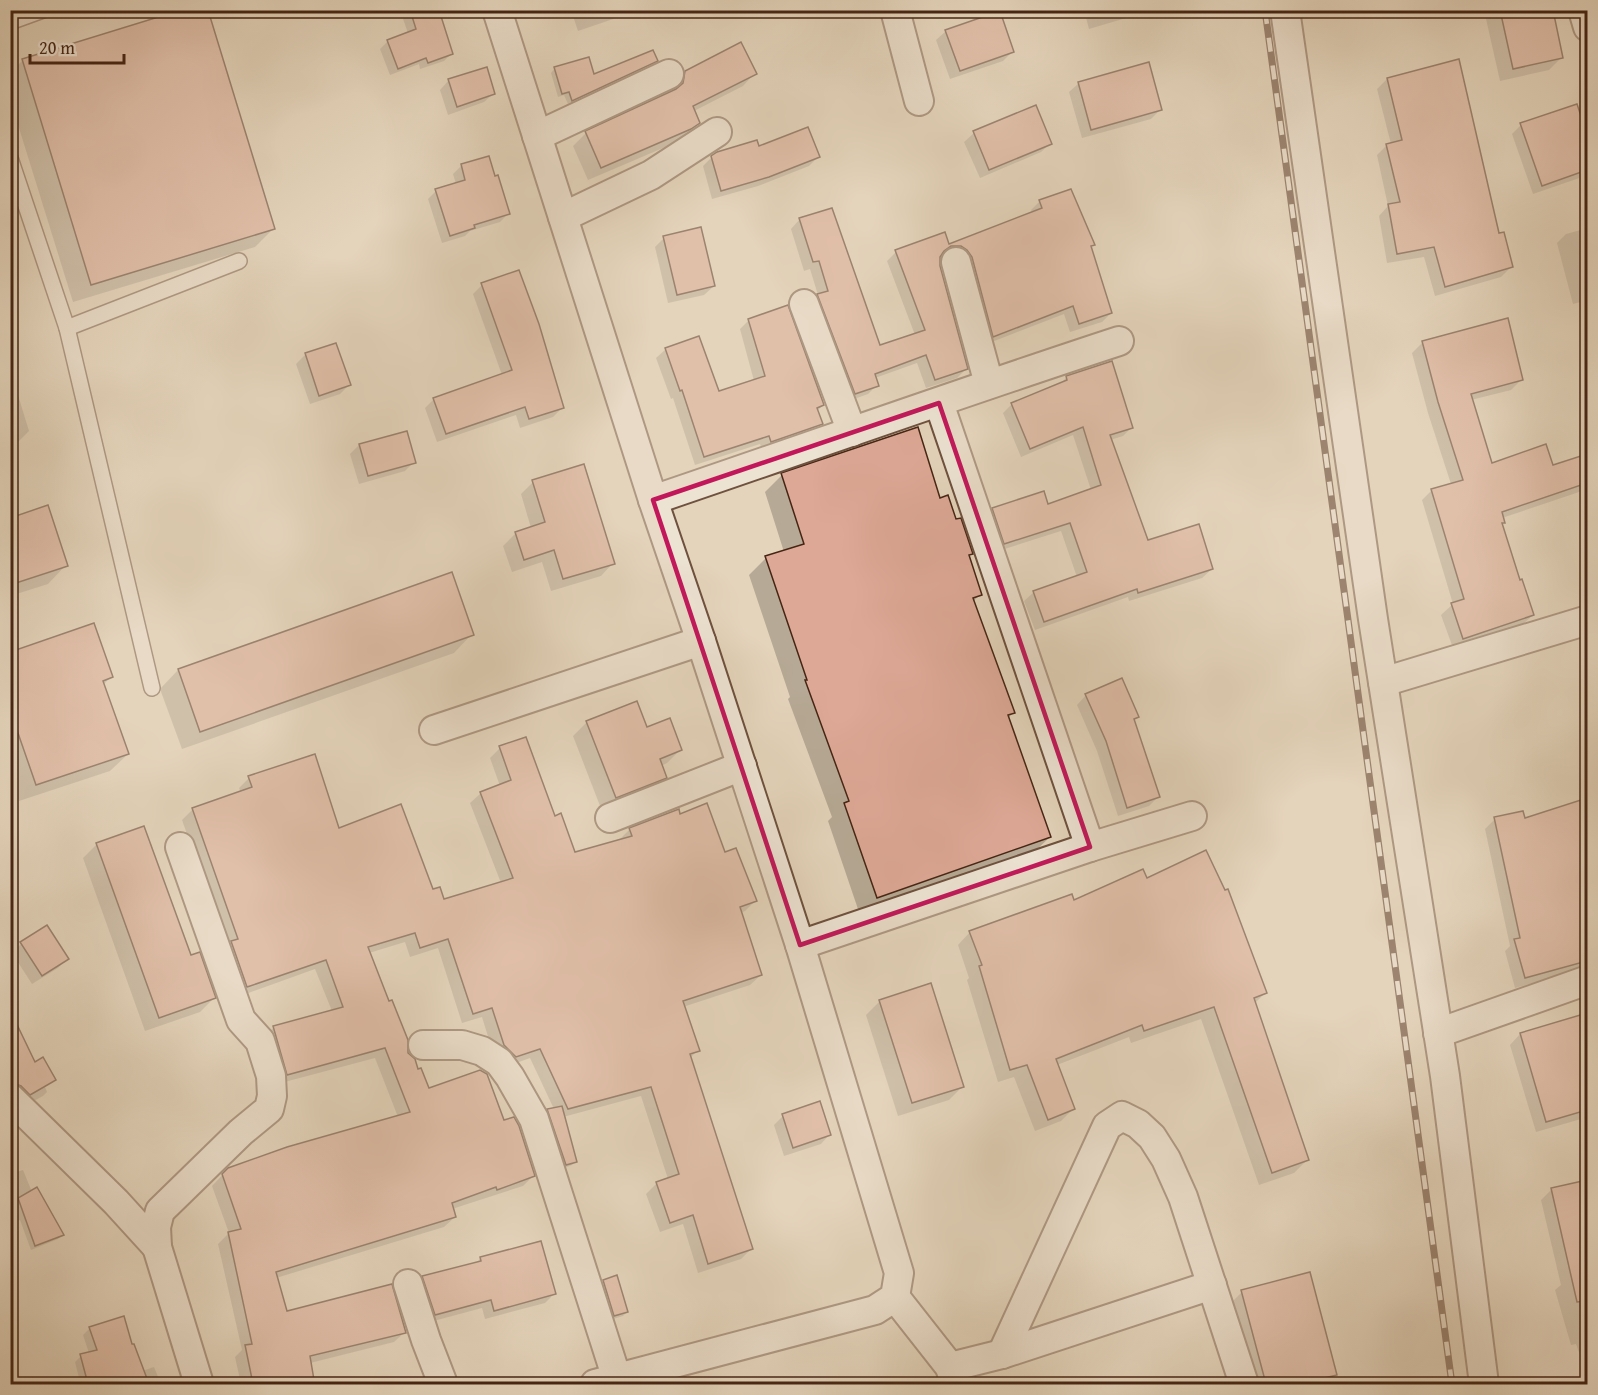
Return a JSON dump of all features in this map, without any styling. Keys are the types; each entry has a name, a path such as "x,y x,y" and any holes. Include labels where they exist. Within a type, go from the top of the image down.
{"street":[{"path":"497,10 653,500 800,945 899,1273 895,1297 953,1376 1002,1354 1212,1285"},
{"path":"895,10 920,102"},
{"path":"1285,10 1383,682 1438,1033 1484,1384"},
{"path":"1583,10 1587,27"},
{"path":"537,136 669,74"},
{"path":"564,216 651,175 717,132"},
{"path":"956,262 989,384"},
{"path":"804,304 852,432"},
{"path":"653,500 1119,341"},
{"path":"939,403 1090,847"},
{"path":"1383,682 1587,620"},
{"path":"434,730 701,640"},
{"path":"610,818 742,766"},
{"path":"800,945 1090,847 1192,816"},
{"path":"180,847 241,1020 261,1041 271,1076 272,1096 269,1109 241,1132 160,1211 156,1227 157,1247 199,1384"},
{"path":"1438,1033 1587,980"},
{"path":"423,1045 462,1045 482,1051 500,1062 534,1119 606,1382 875,1310 895,1297"},
{"path":"10,1098 116,1202 157,1247"},
{"path":"1002,1354 1107,1126 1122,1116 1138,1124 1152,1137 1166,1159 1183,1197 1244,1384"},
{"path":"408,1284 443,1384"}],"lane":[{"path":"10,22 43,10"},
{"path":"10,158 67,328 152,688"},
{"path":"67,328 239,261"}],"highlighted area":[{"path":"939,403 1090,847 800,945 653,500"}],"building":[{"path":"181,10 208,10 275,229 91,285 22,59"},
{"path":"410,10 439,10 453,54 428,63 426,58 398,69 387,40 416,29"},
{"path":"1500,10 1553,10 1563,58 1513,69"},
{"path":"1000,11 1014,52 960,71 945,30"},
{"path":"741,42 757,74 693,106 700,123 691,129 601,168 585,131 676,89 683,83 685,71"},
{"path":"653,50 658,61 572,101 569,92 562,94 554,67 589,57 594,74"},
{"path":"1459,59 1499,233 1504,232 1513,267 1445,287 1434,247 1397,254 1388,204 1400,202 1386,144 1402,140 1387,78"},
{"path":"1149,62 1162,110 1091,130 1078,82"},
{"path":"487,67 495,94 457,107 448,79"},
{"path":"1577,104 1587,134 1587,170 1542,186 1520,123"},
{"path":"1036,105 1052,144 989,170 973,131"},
{"path":"808,127 820,157 769,177 721,191 711,156 717,152 757,140 759,146"},
{"path":"489,156 495,176 498,175 510,214 474,225 475,228 450,236 435,189 465,180 461,164"},
{"path":"1071,189 1095,245 1091,246 1112,313 1079,324 1073,306 993,337 972,257 961,246 951,246 940,257 940,266 968,369 935,380 926,355 875,374 879,386 855,394 817,294 828,291 819,261 813,262 799,218 832,208 880,345 925,330 895,250 945,232 949,244 1042,208 1039,200"},
{"path":"701,227 715,286 677,295 663,236"},
{"path":"519,270 539,324 564,408 529,419 525,407 446,434 433,398 512,370 481,283"},
{"path":"788,305 824,405 817,408 823,424 771,442 769,436 704,457 682,390 680,391 665,348 699,336 719,391 765,376 748,319"},
{"path":"1508,318 1523,380 1471,394 1492,463 1546,444 1553,465 1587,454 1587,483 1502,512 1505,523 1502,523 1534,615 1463,639 1451,603 1464,599 1431,489 1463,480 1438,402 1422,341"},
{"path":"336,343 351,385 319,396 305,353"},
{"path":"1112,361 1133,428 1110,435 1148,540 1199,524 1213,569 1138,593 1137,589 1044,622 1033,591 1087,572 1070,523 1004,544 992,508 1044,491 1048,504 1101,485 1083,427 1030,449 1011,403 1067,380 1066,376"},
{"path":"918,427 940,498 948,495 956,519 961,518 973,554 969,555 982,595 973,598 1015,713 1008,715 1051,837 877,898 844,803 849,801 805,680 807,680 765,556 804,544 781,473"},
{"path":"407,431 416,463 368,476 359,444"},
{"path":"584,464 615,564 563,579 554,550 524,560 515,532 545,522 532,480"},
{"path":"48,505 68,566 10,585 10,518"},
{"path":"452,572 474,635 200,732 178,669"},
{"path":"94,623 113,677 103,681 129,754 36,785 10,710 10,652"},
{"path":"1122,678 1139,717 1134,719 1160,797 1127,808 1106,741 1085,694"},
{"path":"637,701 647,727 670,718 682,750 660,759 667,778 616,798 586,721"},
{"path":"526,737 555,816 561,813 575,852 632,836 629,828 679,809 680,814 707,803 725,852 736,848 757,901 740,907 762,975 683,1001 700,1051 690,1054 753,1249 708,1264 693,1215 670,1223 656,1182 679,1174 651,1087 568,1109 540,1049 516,1057 504,1045 492,1008 473,1014 448,939 420,948 415,933 368,947 389,1001 392,1000 408,1040 408,1053 415,1059 418,1069 421,1068 429,1088 480,1070 487,1074 504,1120 514,1117 519,1126 535,1176 452,1203 456,1217 276,1272 287,1311 392,1284 406,1333 310,1356 314,1380 290,1384 253,1384 245,1345 252,1344 228,1232 241,1229 222,1174 228,1168 287,1147 410,1112 385,1048 287,1075 273,1026 343,1007 326,960 247,987 231,941 238,939 192,808 252,787 248,776 315,754 339,828 401,804 433,889 440,887 444,899 513,878 480,792 511,780 499,746"},
{"path":"1587,798 1587,961 1525,978 1514,939 1520,938 1494,817 1523,811 1525,818"},
{"path":"144,826 191,955 200,952 216,998 159,1018 96,843"},
{"path":"1206,850 1225,890 1228,889 1267,993 1254,998 1309,1160 1272,1173 1214,1007 1144,1031 1142,1025 1056,1059 1075,1109 1048,1120 1027,1065 1010,1070 979,966 982,965 969,931 1072,894 1074,900 1143,869 1147,878"},
{"path":"47,925 69,959 42,976 20,942"},
{"path":"931,983 964,1087 912,1103 879,1000"},
{"path":"10,1010 35,1062 43,1057 56,1080 30,1095 21,1086 10,1082"},
{"path":"1587,1013 1587,1110 1546,1122 1520,1033"},
{"path":"820,1101 831,1135 793,1148 782,1114"},
{"path":"562,1106 577,1162 566,1165 547,1109"},
{"path":"1587,1180 1587,1301 1577,1302 1551,1188"},
{"path":"37,1187 64,1235 35,1246 18,1198"},
{"path":"541,1241 556,1294 494,1311 491,1300 435,1315 422,1276 481,1261 480,1257"},
{"path":"1310,1272 1337,1375 1299,1384 1266,1384 1241,1290"},
{"path":"617,1275 628,1312 614,1316 603,1280"},
{"path":"124,1316 132,1344 134,1344 149,1384 88,1384 80,1354 97,1350 89,1327"}],"railway":[{"path":"1265,10 1452,1384"}]}
